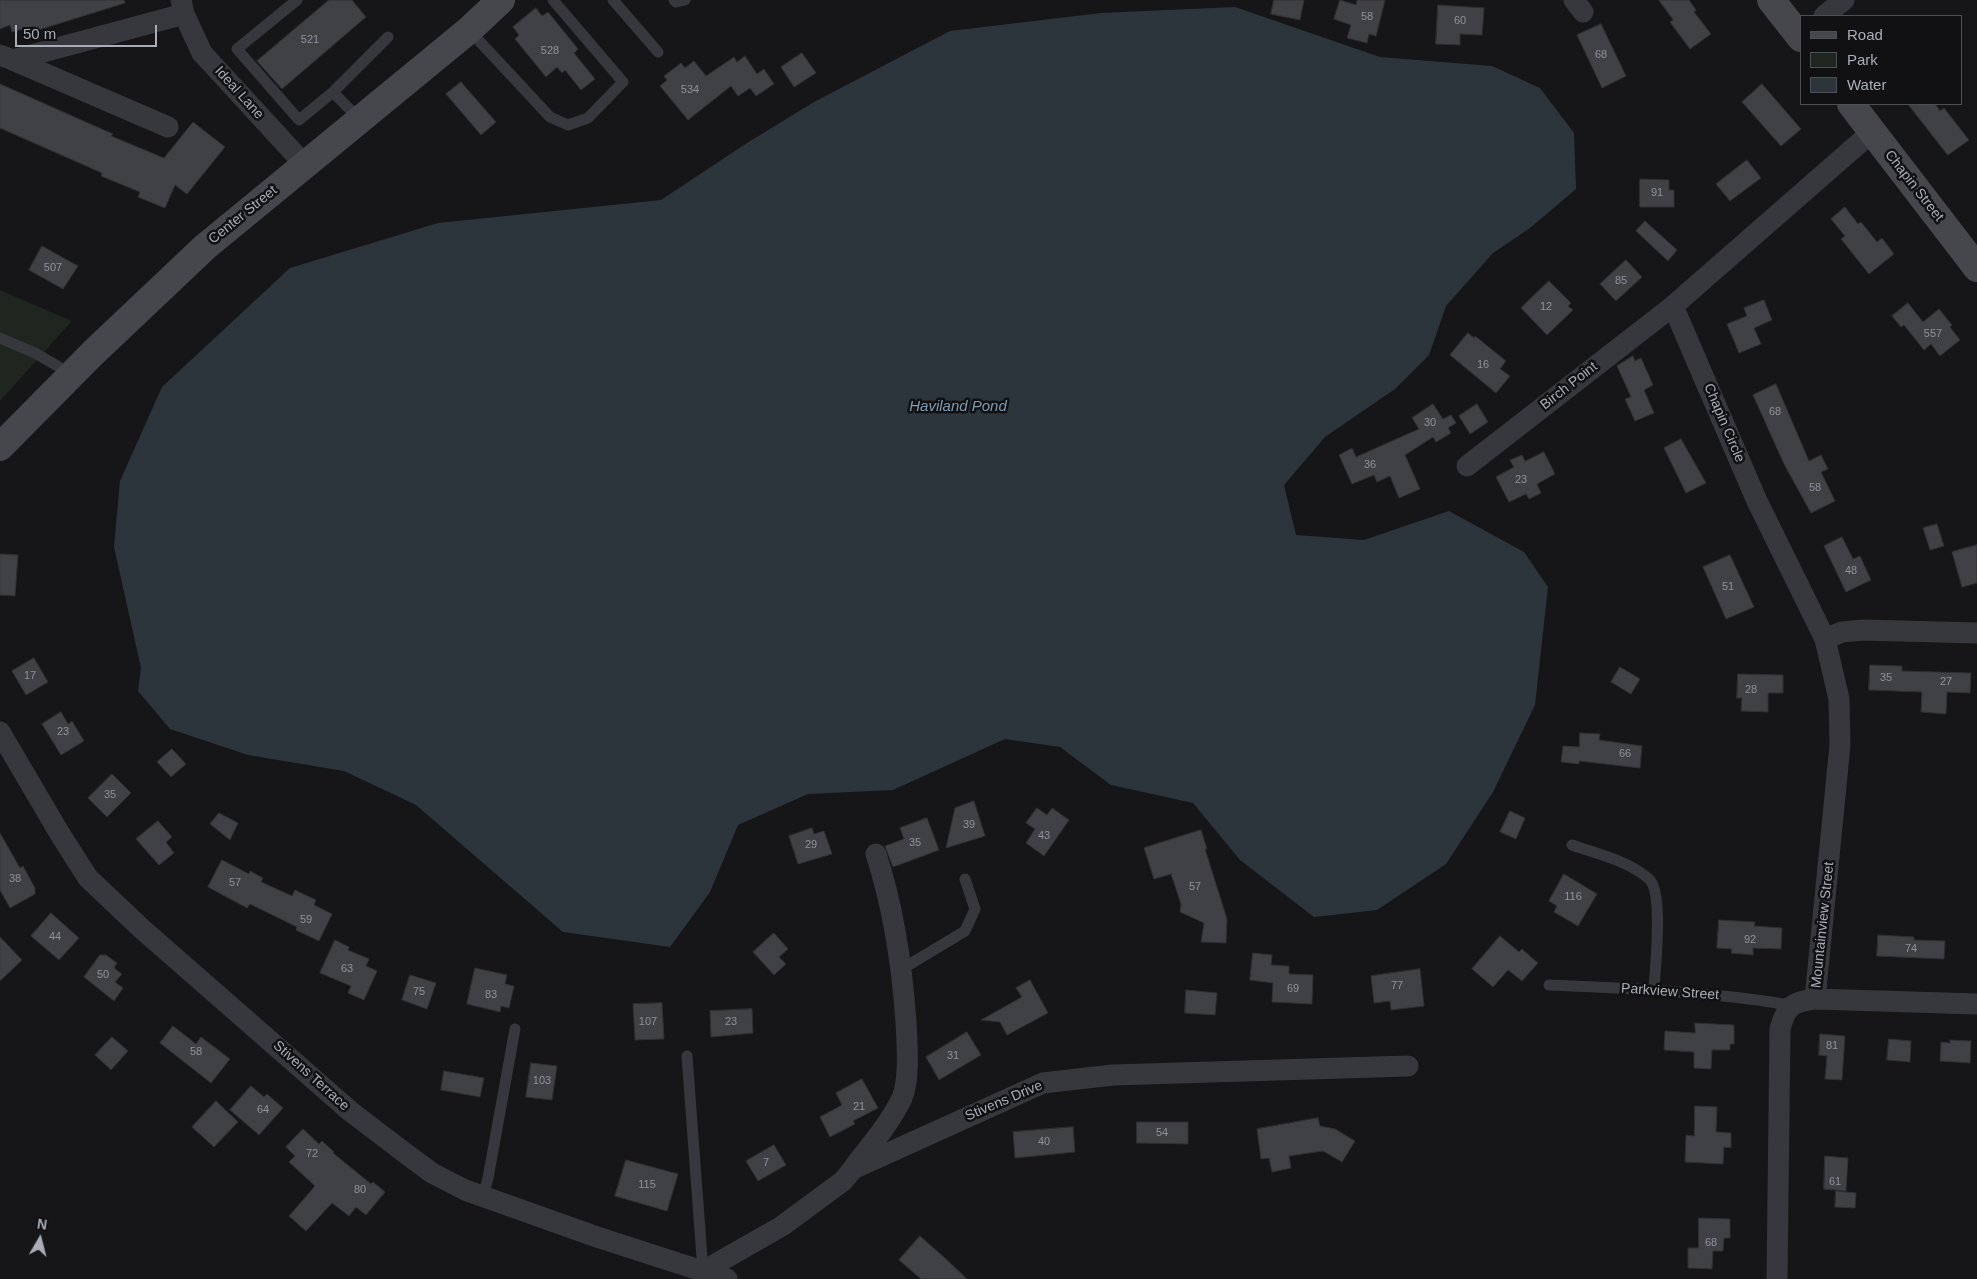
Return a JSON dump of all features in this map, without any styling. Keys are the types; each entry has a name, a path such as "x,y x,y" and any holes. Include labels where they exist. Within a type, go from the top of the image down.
{"main road":[{"name":"Center Street","path":"0,447 71,374 205,247 469,30 501,0"},
{"path":"1771,0 1800,36"},
{"name":"Chapin Street","path":"1852,105 1977,268"}],"street":[{"path":"1825,15 1844,0"},
{"name":"Ideal Lane","path":"6,57 182,7 202,52 305,165"},
{"name":"Ideal Lane","path":"6,57 168,127"},
{"path":"1673,306 1872,132"},
{"name":"Birch Point","path":"1467,466 1673,306"},
{"name":"Chapin Circle","path":"1673,306 1757,501 1825,639"},
{"path":"1825,639 1842,632 1863,630 1977,633"},
{"name":"Mountainview Street","path":"1791,1005 1800,1001 1815,999 1840,745 1839,699 1825,639"},
{"name":"Stivens Terrace","path":"0,732 88,878 350,1112 432,1174 483,1196 588,1234 728,1279"},
{"path":"853,1169 882,1131 902,1096 908,1059 902,969 894,916 876,854"},
{"path":"1815,999 1977,1004"},
{"path":"1776,1279 1780,1029 1783,1016 1791,1005"},
{"name":"Stivens Drive","path":"703,1271 782,1226 843,1182 853,1169 1043,1083 1113,1075 1408,1066"}],"lane":[{"path":"297,0 237,49 299,120 333,92 388,37"},
{"path":"469,30 550,117 568,125 588,118 623,82 554,0"},
{"path":"613,0 658,52"},
{"path":"674,0 676,2 685,0"},
{"path":"333,92 360,120"},
{"path":"0,338 34,353 71,374"},
{"path":"1572,845 1632,868 1651,880 1656,892 1658,910 1654,989"},
{"path":"902,969 964,931 974,909 965,879"},
{"name":"Parkview Street","path":"1549,985 1654,989 1750,998 1791,1005"},
{"path":"483,1196 488,1178 515,1029"},
{"path":"687,1056 703,1271"}],"green space":[{"path":"0,290 72,321 0,401"}],"water":[{"name":"Haviland Pond","path":"1235,7 1380,57 1492,66 1540,88 1574,133 1576,189 1530,228 1493,253 1446,306 1429,355 1395,389 1325,437 1284,485 1296,535 1364,540 1449,511 1524,552 1548,587 1535,705 1493,792 1446,864 1377,910 1314,917 1240,860 1193,803 1111,785 1060,747 1005,739 893,790 808,794 738,825 710,892 670,947 563,932 416,805 344,771 248,755 170,729 138,691 141,668 114,547 120,481 162,387 290,268 438,223 661,200 747,143 814,102 950,31 1101,13"}],"building":[{"path":"0,0 124,0 125,3 35,31 34,26 12,32 10,25 0,29"},
{"path":"329,0 352,0 366,17 282,89 257,61"},
{"path":"1274,0 1304,0 1300,20 1271,14"},
{"path":"1340,0 1356,5 1357,0 1385,0 1376,36 1369,34 1367,43 1347,38 1351,25 1334,19"},
{"path":"1659,0 1689,0 1696,10 1694,12 1711,34 1690,49 1670,22 1673,20"},
{"path":"1438,5 1484,8 1482,35 1460,34 1460,45 1436,44"},
{"path":"536,8 542,16 548,12 578,49 574,53 595,79 581,90 565,70 562,73 557,67 546,77 515,39 519,35 513,27"},
{"path":"1601,24 1626,76 1602,88 1577,35"},
{"path":"802,53 816,73 794,87 781,67"},
{"path":"745,56 757,74 764,69 774,84 756,96 750,88 738,96 731,86 688,120 660,86 667,80 664,76 681,63 685,68 694,61 706,76 734,57 737,62"},
{"path":"461,82 496,122 481,135 446,94"},
{"path":"0,84 113,134 111,136 164,158 193,122 225,147 187,194 175,185 165,208 138,197 140,192 101,176 102,173 0,128"},
{"path":"1762,84 1801,129 1781,146 1742,102"},
{"path":"1909,105 1936,105 1940,111 1944,108 1969,140 1948,155"},
{"path":"1747,160 1761,178 1730,201 1716,184"},
{"path":"1640,179 1669,180 1669,190 1674,190 1674,207 1640,207"},
{"path":"1845,207 1858,224 1861,222 1877,242 1882,238 1894,254 1869,274 1841,239 1845,236 1831,219"},
{"path":"1645,221 1677,250 1668,261 1636,231"},
{"path":"42,246 78,266 63,289 29,270"},
{"path":"1626,260 1642,277 1616,301 1600,284"},
{"path":"1549,281 1571,303 1568,306 1573,310 1547,335 1521,308"},
{"path":"1764,300 1772,320 1754,328 1761,344 1739,353 1727,324 1747,316 1744,308"},
{"path":"1908,303 1923,322 1939,309 1952,325 1950,327 1960,340 1940,356 1931,344 1924,350 1904,325 1901,327 1892,316"},
{"path":"1468,333 1474,338 1475,336 1506,361 1500,369 1510,376 1496,393 1450,355"},
{"path":"1633,356 1635,361 1641,358 1653,385 1644,390 1654,413 1635,421 1625,399 1631,397 1617,366"},
{"path":"1776,384 1809,461 1821,455 1828,469 1821,472 1835,501 1811,513 1784,464 1753,395"},
{"path":"1433,404 1443,419 1451,415 1456,423 1448,428 1451,433 1436,442 1433,437 1405,455 1420,489 1399,498 1390,476 1377,482 1374,475 1352,484 1339,455 1352,448 1356,457 1419,429 1412,418"},
{"path":"1477,404 1488,422 1470,434 1459,416"},
{"path":"1681,439 1706,483 1686,493 1664,448"},
{"path":"1544,452 1555,474 1537,484 1541,493 1529,499 1526,494 1509,502 1496,477 1514,467 1510,460 1522,455 1525,461"},
{"path":"1937,524 1944,546 1930,550 1923,528"},
{"path":"1842,537 1853,559 1860,556 1871,580 1846,592 1824,546"},
{"path":"1977,545 1977,583 1962,587 1952,552"},
{"path":"0,554 18,555 15,596 0,595"},
{"path":"1730,555 1754,607 1726,619 1703,567"},
{"path":"34,658 48,682 26,695 12,671"},
{"path":"1870,665 1902,666 1902,671 1971,673 1970,693 1947,692 1946,714 1921,712 1922,692 1869,690"},
{"path":"1620,667 1640,679 1631,694 1611,682"},
{"path":"1738,674 1783,675 1783,693 1768,693 1768,712 1741,711 1742,698 1737,698"},
{"path":"61,712 68,724 72,721 84,741 61,755 42,724"},
{"path":"1580,733 1600,734 1599,740 1642,746 1640,768 1579,761 1579,764 1561,762 1563,746 1579,747"},
{"path":"172,749 186,764 171,777 157,762"},
{"path":"112,774 131,793 107,817 88,798"},
{"path":"974,801 985,836 946,848 955,808"},
{"path":"1037,808 1047,815 1052,808 1069,820 1044,856 1026,843 1035,829 1026,823"},
{"path":"1510,811 1525,818 1516,839 1500,832"},
{"path":"219,813 238,823 230,840 210,824"},
{"path":"927,818 939,850 893,867 885,846 904,839 900,828"},
{"path":"158,821 172,837 166,842 174,853 159,865 136,839"},
{"path":"812,828 814,834 824,831 832,854 798,864 789,836"},
{"path":"1201,830 1227,919 1226,943 1201,942 1204,923 1180,912 1181,904 1171,874 1154,879 1144,848"},
{"path":"0,833 20,868 23,866 35,888 35,894 10,908 0,890"},
{"path":"222,860 249,874 250,871 263,878 261,882 292,896 295,890 316,900 314,905 332,914 319,941 296,930 297,927 250,904 247,908 208,887"},
{"path":"1564,874 1597,894 1578,926 1554,912 1557,906 1549,901"},
{"path":"51,913 79,938 59,960 31,936"},
{"path":"1719,920 1755,922 1754,926 1782,928 1781,949 1753,948 1753,955 1731,953 1732,949 1717,948"},
{"path":"774,933 788,949 779,957 786,964 774,975 753,952"},
{"path":"1878,935 1914,937 1914,940 1945,941 1944,959 1877,956"},
{"path":"1500,936 1519,952 1522,949 1538,963 1522,981 1508,970 1493,987 1472,969"},
{"path":"0,937 22,960 0,981"},
{"path":"335,940 349,947 348,950 369,959 366,966 377,971 364,1000 348,993 351,986 320,973"},
{"path":"1253,953 1272,955 1271,965 1289,966 1289,974 1313,975 1312,1004 1272,1002 1273,983 1250,980"},
{"path":"100,955 106,955 117,963 114,968 122,974 115,982 123,988 114,1001 84,977"},
{"path":"475,968 507,975 505,984 514,986 509,1008 501,1006 500,1012 467,1004"},
{"path":"1420,969 1424,1006 1391,1010 1390,1001 1374,1003 1371,976"},
{"path":"410,975 436,983 427,1009 402,1000"},
{"path":"1030,980 1048,1013 1007,1035 1000,1022 981,1020 1022,997 1016,988"},
{"path":"1186,990 1217,993 1215,1015 1185,1013"},
{"path":"662,1003 664,1039 635,1040 633,1004"},
{"path":"752,1009 753,1033 711,1037 710,1011"},
{"path":"1695,1023 1734,1025 1734,1044 1730,1044 1730,1050 1712,1050 1711,1069 1694,1068 1694,1052 1664,1050 1665,1031 1695,1033"},
{"path":"173,1026 196,1044 201,1037 230,1059 211,1083 160,1043"},
{"path":"967,1032 981,1055 939,1080 926,1057"},
{"path":"1820,1034 1845,1036 1842,1080 1825,1079 1827,1056 1819,1055"},
{"path":"112,1037 128,1051 111,1070 95,1055"},
{"path":"1889,1039 1911,1041 1910,1062 1887,1060"},
{"path":"1950,1040 1971,1041 1970,1063 1940,1061 1941,1042 1950,1043"},
{"path":"531,1063 557,1066 552,1100 526,1097"},
{"path":"444,1071 484,1078 480,1097 441,1090"},
{"path":"862,1079 878,1108 853,1121 855,1124 830,1137 820,1117 842,1105 836,1093"},
{"path":"251,1086 264,1097 267,1094 283,1108 259,1135 230,1110"},
{"path":"216,1101 238,1122 214,1147 192,1127"},
{"path":"1695,1106 1717,1107 1716,1132 1731,1133 1731,1148 1724,1147 1723,1164 1685,1162 1686,1135 1694,1136"},
{"path":"1318,1118 1320,1126 1335,1129 1355,1141 1342,1162 1323,1151 1289,1156 1291,1168 1272,1172 1269,1158 1261,1159 1257,1129"},
{"path":"1137,1122 1188,1122 1188,1144 1137,1143"},
{"path":"1073,1127 1075,1152 1015,1158 1013,1132"},
{"path":"303,1129 319,1144 322,1141 333,1153 371,1184 373,1182 385,1192 366,1215 356,1207 349,1216 332,1203 306,1231 289,1216 315,1186 289,1162 295,1156 286,1147"},
{"path":"774,1145 786,1165 758,1181 746,1161"},
{"path":"1825,1156 1848,1158 1846,1191 1824,1189"},
{"path":"626,1160 678,1174 667,1211 615,1196"},
{"path":"1836,1191 1856,1193 1855,1208 1835,1207"},
{"path":"1699,1218 1730,1219 1730,1238 1724,1238 1723,1251 1713,1251 1712,1269 1688,1268 1688,1248 1698,1248"},
{"path":"920,1236 967,1279 921,1279 899,1260"}]}
